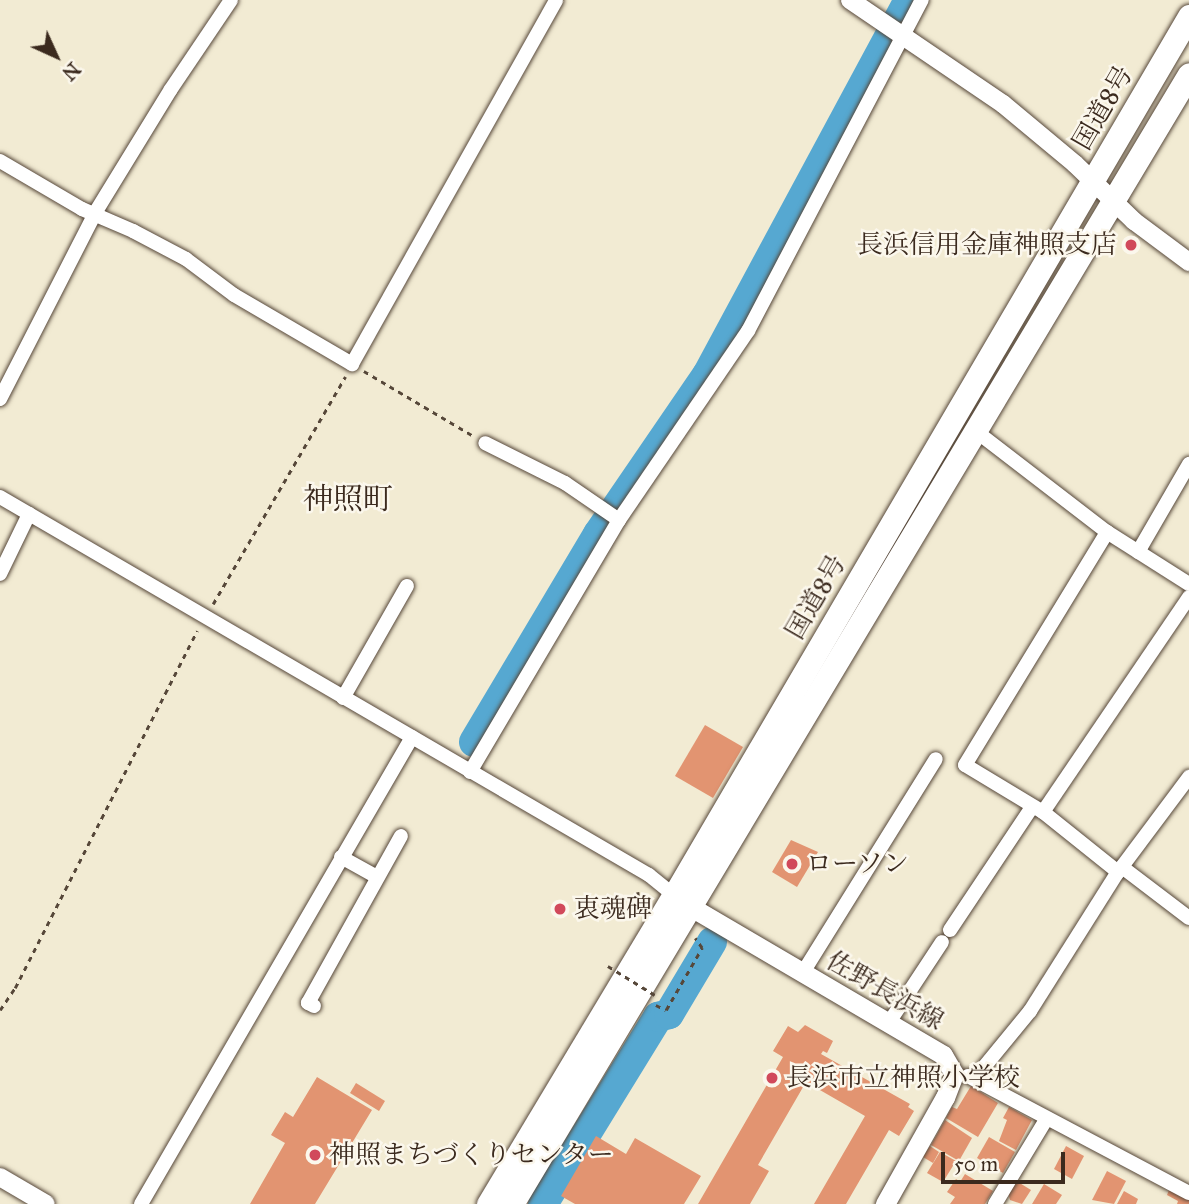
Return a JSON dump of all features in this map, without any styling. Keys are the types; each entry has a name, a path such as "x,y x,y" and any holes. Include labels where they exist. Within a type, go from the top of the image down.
{"highway":[{"name":"国道8号","path":"512,1204 682,901 1189,16"},
{"name":"国道8号","path":"488,1204 977,432 1189,74"}],"main road":[{"name":"佐野長浜線","path":"682,901 943,1055 954,1073"},
{"path":"885,1204 945,1097 954,1073"}],"street":[{"path":"0,399 95,213 171,89 231,0"},
{"path":"0,161 82,209 186,259 234,295 352,364 556,0"},
{"path":"850,0 1003,104 1113,203 1188,258"},
{"path":"470,772 620,520 748,331 897,31 922,0"},
{"path":"977,432 1107,533 1189,584"},
{"path":"485,443 565,483 620,520"},
{"path":"1138,552 1189,464"},
{"path":"0,497 649,875 682,901"},
{"path":"0,574 29,514"},
{"path":"1107,533 965,765 1038,810 1189,918"},
{"path":"343,698 407,586"},
{"path":"888,1024 946,936 1189,597"},
{"path":"141,1204 412,737"},
{"path":"802,974 936,759"},
{"path":"975,1077 1030,1011 1120,870 1189,777"},
{"path":"314,1006 308,1003 401,836"},
{"path":"341,857 377,877"},
{"path":"954,1073 975,1077 1189,1193"},
{"path":"995,1204 1047,1118"},
{"path":"0,1177 46,1204"}],"path":[{"path":"638,892 641,908"},
{"path":"608,966 655,995"}],"building":[{"path":"705,725 743,747 713,798 675,776"},
{"path":"791,840 818,852 797,887 772,872"},
{"path":"805,1025 833,1041 827,1053 823,1051 821,1054 910,1104 908,1107 914,1111 899,1136 889,1130 846,1204 814,1204 865,1116 806,1082 758,1165 769,1171 750,1204 698,1204 783,1057 773,1051 788,1026 798,1032"},
{"path":"317,1077 372,1110 315,1204 250,1204 285,1143 271,1135 285,1112 293,1117"},
{"path":"356,1083 385,1101 379,1111 350,1093"},
{"path":"971,1086 998,1103 978,1137 946,1118 952,1107 957,1109"},
{"path":"1009,1107 1032,1120 1016,1150 999,1141 1007,1120 1003,1118"},
{"path":"945,1120 972,1138 959,1161 931,1145"},
{"path":"596,1136 626,1154 635,1138 701,1176 684,1204 575,1204 561,1196"},
{"path":"989,1137 1015,1152 1003,1173 977,1158"},
{"path":"930,1146 939,1152 933,1163 923,1157"},
{"path":"1066,1146 1084,1156 1072,1179 1054,1169"},
{"path":"940,1152 956,1161 943,1182 927,1173"},
{"path":"1107,1171 1126,1181 1114,1204 1092,1200"},
{"path":"965,1174 993,1191 985,1204 950,1204 955,1197 947,1192 956,1179 960,1182"},
{"path":"1015,1180 1031,1190 1022,1204 1010,1200 1008,1192"},
{"path":"1044,1184 1062,1195 1056,1204 1032,1204"},
{"path":"1169,1190 1189,1199 1189,1204 1177,1204 1178,1201 1167,1195"},
{"path":"1124,1191 1138,1199 1136,1204 1117,1204"}],"waterway":[{"path":"474,742 598,534 707,375 909,0"},
{"path":"543,1204 658,1017 669,1014 712,942"}],"place":[{"name":"長浜信用金庫神照支店","path":"1131,245"},
{"name":"ローソン","path":"792,864"},
{"name":"衷魂碑","path":"560,909"},
{"name":"長浜市立神照小学校","path":"772,1078"},
{"name":"神照まちづくりセンター","path":"315,1155"}],"district":[{"name":"神照町","path":"348,499"}]}
